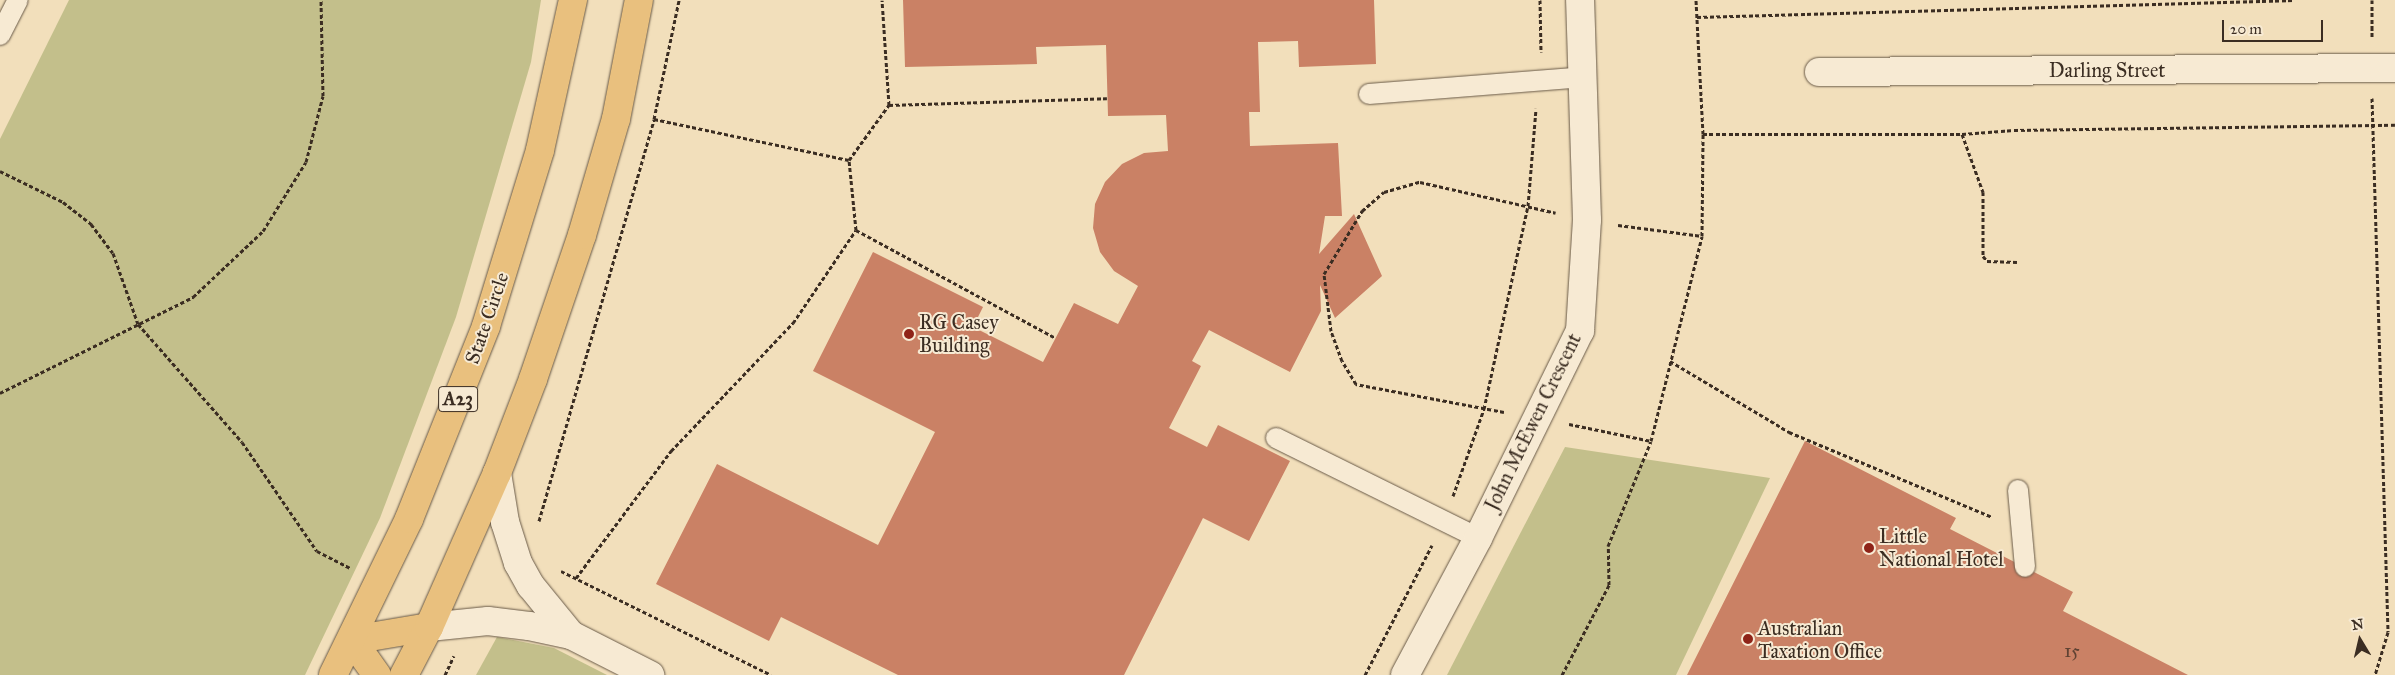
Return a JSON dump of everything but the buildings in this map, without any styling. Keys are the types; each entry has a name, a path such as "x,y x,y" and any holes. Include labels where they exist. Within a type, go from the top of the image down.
{"highway":[{"name":"State Circle","path":"333,675 352,640 431,466 486,326 540,150 573,0"},
{"path":"404,675 428,627 497,473 582,235 616,119 639,0"},
{"path":"376,675 352,640 428,627"}],"street":[{"name":"John McEwen Crescent","path":"1405,675 1478,538 1580,331 1587,220 1580,0"},
{"name":"Darling Street","path":"1819,72 2395,68"},
{"path":"497,473 505,522 518,563 532,586 571,635"},
{"path":"428,627 488,621 571,635 650,675"}],"lane":[{"path":"0,35 18,0"},
{"path":"1368,94 1583,77"},
{"path":"1276,438 1478,538"},
{"path":"2018,490 2020,529 2025,567"}],"path":[{"path":"0,393 193,297 263,231 306,162 323,96 321,0"},
{"path":"538,529 548,484 654,119 679,0"},
{"path":"576,578 671,451 793,322 856,230 849,160 889,105 882,0"},
{"path":"1540,0 1542,41"},
{"path":"1562,675 1609,585 1608,546 1651,441 1669,361 1702,236 1703,134 1696,0"},
{"path":"1697,17 2294,0"},
{"path":"2372,0 2372,30"},
{"path":"2372,96 2371,124 2388,632 2375,675"},
{"path":"889,105 1107,98"},
{"path":"1460,480 1484,409 1528,206 1536,113"},
{"path":"654,119 849,160"},
{"path":"1703,134 1962,134 2024,130 2395,125"},
{"path":"1962,134 1983,192 1983,256 1987,261 2017,262"},
{"path":"0,171 63,202 91,224 113,253 138,324 242,442 317,551 357,571"},
{"path":"1651,441 1536,417 1484,409 1356,384 1342,361 1331,331 1324,274 1362,211 1384,192 1420,182 1587,220 1702,236"},
{"path":"856,230 1056,338"},
{"path":"1669,361 1789,432 2020,529"},
{"path":"1366,675 1426,558"},
{"path":"558,569 771,675"}],"shaded area":[{"path":"69,0 541,0 531,62 456,317 380,518 305,675 0,675 0,139"},
{"path":"1565,447 1770,478 1676,675 1447,675"},
{"path":"497,637 554,648 607,675 476,675"}],"place":[{"name":"RG Casey Building","path":"909,334"},
{"name":"Little National Hotel","path":"1869,548"},
{"name":"Australian Taxation Office","path":"1748,639"}]}
